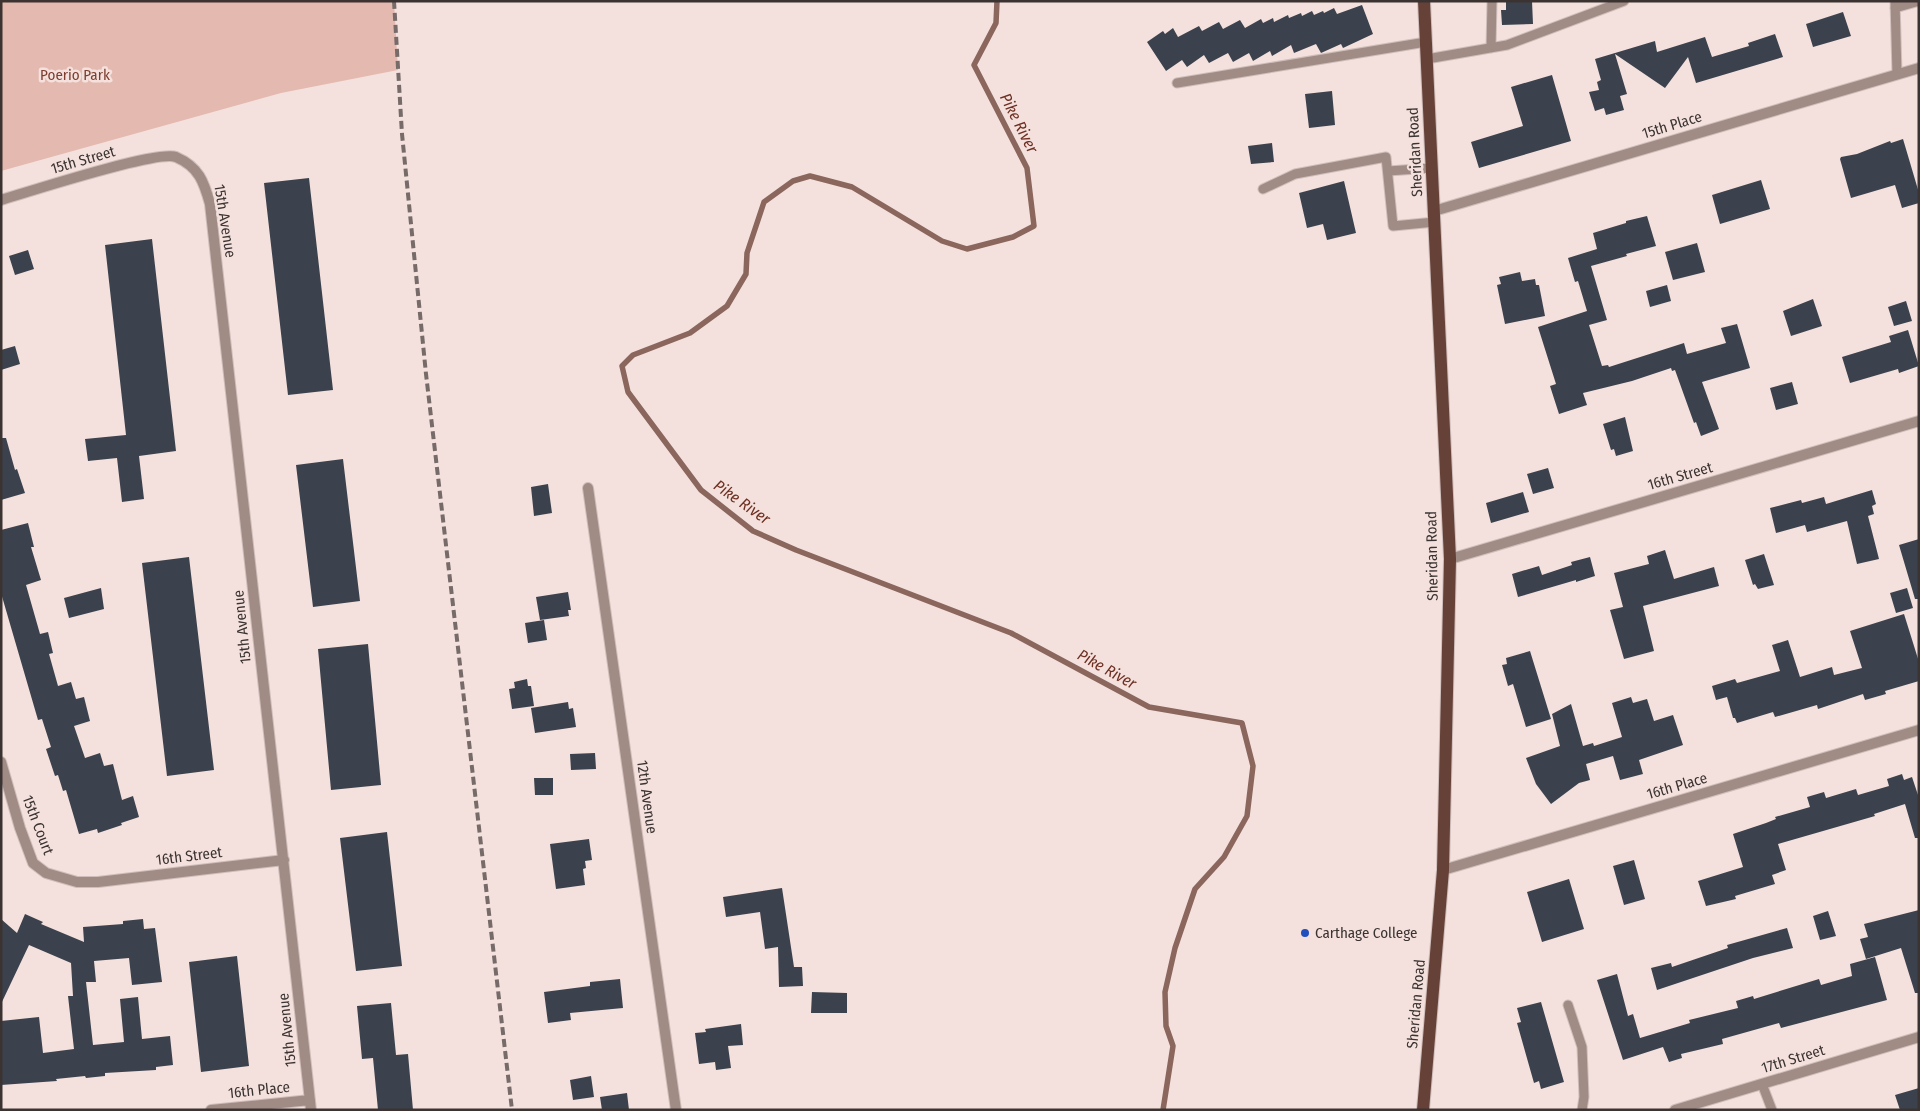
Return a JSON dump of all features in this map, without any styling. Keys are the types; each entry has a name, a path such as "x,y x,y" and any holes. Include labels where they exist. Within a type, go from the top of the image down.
{"main road":[{"name":"Sheridan Road","path":"1423,1110 1443,870 1450,559 1424,1"}],"street":[{"name":"15th Place","path":"1435,217 1919,68"},
{"name":"15th Street","path":"1,200 136,161 174,156"},
{"name":"15th Avenue","path":"174,156 196,170 204,181 210,204 311,1105"},
{"name":"16th Street","path":"1450,559 1919,421"},
{"name":"12th Avenue","path":"588,488 676,1110"},
{"name":"16th Place","path":"1443,870 1919,730"},
{"name":"15th Court","path":"1,762 20,828 33,863 46,873 77,882 98,882"},
{"name":"16th Street","path":"98,882 284,860"},
{"name":"17th Street","path":"1675,1110 1919,1037"},
{"name":"16th Place","path":"211,1110 311,1105"}],"lane":[{"path":"1492,1 1492,48"},
{"path":"1427,59 1507,45 1624,1"},
{"path":"1897,74 1895,5 1919,1"},
{"path":"1178,83 1426,42"},
{"path":"1263,189 1295,174 1386,157 1393,226 1435,217"},
{"path":"1388,171 1432,168"},
{"path":"1568,1004 1582,1046 1584,1097 1582,1110"},
{"path":"1762,1084 1772,1110"}],"green space":[{"name":"Poerio Park","path":"1,1 394,1 398,70 281,93 1,171"}],"building":[{"path":"1506,1 1532,1 1533,24 1502,25 1501,10 1506,10"},
{"path":"1362,5 1373,34 1343,48 1341,44 1321,53 1316,44 1294,53 1291,45 1272,56 1270,51 1253,61 1249,53 1233,62 1228,53 1209,63 1204,55 1187,67 1182,60 1166,71 1147,42 1163,31 1165,34 1173,28 1178,37 1199,26 1202,31 1219,22 1223,29 1240,20 1245,28 1261,19 1263,23 1273,18 1274,22 1288,15 1289,18 1301,13 1302,16 1312,11 1314,15 1334,8 1337,14"},
{"path":"1843,12 1851,36 1813,47 1806,24"},
{"path":"1775,34 1783,57 1696,83 1688,57 1665,88 1615,54 1627,94 1620,96 1624,110 1606,115 1604,108 1595,111 1589,92 1599,90 1597,82 1601,80 1595,59 1655,41 1657,52 1705,37 1712,57 1749,46 1748,43"},
{"path":"1552,75 1571,141 1479,168 1471,142 1523,126 1511,87"},
{"path":"1332,91 1335,125 1309,128 1305,94"},
{"path":"1903,139 1919,193 1919,203 1902,208 1895,185 1851,198 1841,157 1857,154 1890,141 1891,143"},
{"path":"1272,143 1274,162 1251,164 1248,146"},
{"path":"309,178 333,390 288,395 264,183"},
{"path":"1761,180 1770,209 1720,224 1712,195"},
{"path":"1344,181 1356,233 1327,240 1323,224 1307,228 1299,193"},
{"path":"1647,216 1656,246 1591,266 1607,320 1589,325 1602,366 1608,365 1609,367 1684,343 1687,354 1726,343 1721,328 1737,324 1750,368 1702,382 1719,429 1701,436 1696,422 1694,423 1675,370 1672,371 1671,368 1632,381 1583,393 1587,405 1559,414 1550,386 1556,384 1538,327 1587,311 1578,281 1575,282 1568,258 1597,249 1593,233 1626,223 1626,221"},
{"path":"152,239 176,451 139,456 144,499 122,502 117,458 88,461 85,439 126,435 105,245"},
{"path":"1697,243 1705,272 1673,280 1665,252"},
{"path":"28,250 34,269 15,275 9,256"},
{"path":"1520,272 1522,281 1535,279 1536,285 1539,285 1545,316 1505,324 1497,285 1501,284 1499,277"},
{"path":"1667,285 1671,301 1650,307 1646,291"},
{"path":"1813,299 1822,326 1791,336 1783,311"},
{"path":"1906,301 1912,321 1894,326 1888,307"},
{"path":"1908,330 1919,366 1899,373 1898,369 1850,383 1842,357 1891,342 1889,336"},
{"path":"15,346 20,364 1,370 1,350"},
{"path":"1792,382 1798,404 1776,410 1770,388"},
{"path":"1625,417 1633,451 1616,456 1614,449 1611,450 1603,424"},
{"path":"1,438 6,438 15,470 17,469 25,493 1,500"},
{"path":"343,459 360,601 313,607 296,465"},
{"path":"1548,468 1554,488 1533,494 1527,474"},
{"path":"548,484 552,513 534,516 531,487"},
{"path":"1872,490 1876,504 1872,506 1874,514 1868,516 1879,559 1857,564 1847,521 1807,532 1805,525 1776,533 1770,508 1801,500 1802,503 1824,497 1826,504"},
{"path":"1523,492 1529,512 1491,523 1486,503"},
{"path":"28,523 34,547 31,547 41,580 26,585 40,634 48,632 53,653 49,654 58,686 71,682 76,699 84,697 90,721 74,726 85,758 100,753 104,766 113,764 122,800 133,796 139,817 98,833 97,829 79,834 66,790 63,791 58,775 55,776 46,749 51,747 42,719 38,720 1,593 1,530"},
{"path":"1919,539 1919,599 1915,599 1899,545"},
{"path":"1665,550 1674,579 1714,567 1719,586 1643,606 1654,651 1624,659 1610,610 1623,607 1614,573 1649,564 1647,556"},
{"path":"1764,554 1774,585 1758,589 1755,584 1753,585 1745,560"},
{"path":"189,557 214,770 167,776 142,563"},
{"path":"1590,557 1595,576 1518,597 1512,574 1539,566 1542,575 1572,565 1571,562"},
{"path":"101,588 104,609 69,618 64,598"},
{"path":"1907,588 1913,608 1896,613 1890,593"},
{"path":"568,592 571,610 568,610 569,616 540,620 536,597"},
{"path":"1904,614 1919,662 1919,681 1885,691 1886,694 1865,700 1863,694 1818,709 1817,705 1775,717 1773,712 1737,723 1735,718 1733,718 1727,697 1716,700 1712,686 1735,679 1737,683 1780,671 1772,645 1788,640 1800,677 1832,667 1834,675 1862,668 1850,631"},
{"path":"544,620 547,640 528,643 525,623"},
{"path":"368,644 381,785 331,790 318,649"},
{"path":"1530,651 1551,719 1526,727 1513,684 1508,686 1502,665 1507,664 1506,658"},
{"path":"527,679 528,686 531,686 534,706 512,709 509,689 515,688 514,682"},
{"path":"1631,697 1633,703 1647,699 1654,721 1673,715 1683,745 1639,760 1643,774 1620,780 1613,756 1586,764 1590,780 1579,783 1551,804 1536,784 1526,758 1560,746 1552,714 1571,704 1583,746 1593,743 1594,746 1622,737 1612,703"},
{"path":"568,702 569,709 573,708 576,727 535,733 531,708"},
{"path":"595,753 596,769 571,770 570,754"},
{"path":"1902,774 1904,780 1912,777 1919,798 1919,838 1915,838 1905,804 1874,814 1875,816 1778,844 1786,870 1772,875 1775,884 1735,896 1736,899 1706,906 1698,881 1743,867 1733,834 1776,819 1775,817 1810,807 1807,797 1824,792 1826,798 1856,789 1858,795 1889,786 1887,779"},
{"path":"534,778 553,778 553,795 535,795"},
{"path":"387,832 402,966 356,971 340,838"},
{"path":"589,839 592,860 585,861 586,868 583,869 585,885 556,889 550,844"},
{"path":"1634,860 1645,899 1624,905 1613,866"},
{"path":"1569,879 1584,929 1542,942 1527,892"},
{"path":"782,888 794,967 802,967 803,986 779,987 778,947 765,949 760,912 726,917 723,897"},
{"path":"1919,910 1919,993 1915,993 1901,948 1866,959 1860,939 1868,937 1864,924"},
{"path":"1828,911 1836,936 1820,940 1813,916"},
{"path":"25,914 43,922 41,924 84,942 83,927 123,924 123,921 143,919 144,929 155,928 162,982 132,985 129,958 94,961 96,982 86,982 93,1045 124,1042 120,999 138,997 142,1039 170,1036 173,1065 156,1067 156,1070 105,1073 105,1076 86,1078 85,1076 56,1079 57,1081 1,1085 1,1021 39,1017 43,1053 74,1049 68,996 73,996 71,963 29,945 1,1004 1,919 17,933"},
{"path":"1787,928 1793,948 1753,958 1657,990 1651,968 1671,963 1672,967 1728,948 1727,945"},
{"path":"237,956 249,1066 201,1072 189,962"},
{"path":"1875,957 1887,1000 1781,1028 1779,1023 1722,1039 1723,1044 1681,1054 1682,1058 1669,1062 1663,1047 1623,1060 1597,980 1617,974 1628,1016 1633,1014 1640,1038 1690,1023 1689,1020 1738,1008 1736,1001 1753,996 1754,999 1819,979 1821,985 1852,976 1850,964"},
{"path":"620,979 623,1008 570,1013 571,1020 548,1023 544,992 590,986 590,982"},
{"path":"812,992 847,993 847,1013 811,1013"},
{"path":"1541,1002 1564,1082 1541,1089 1539,1081 1534,1083 1517,1023 1521,1022 1517,1008"},
{"path":"391,1003 396,1055 408,1054 413,1110 378,1110 373,1058 362,1059 357,1006"},
{"path":"741,1024 743,1045 728,1046 731,1068 716,1070 715,1062 699,1064 695,1033 706,1032 705,1029"},
{"path":"591,1076 594,1097 573,1100 570,1080"},
{"path":"1919,1088 1919,1110 1900,1110 1895,1095"},
{"path":"627,1093 629,1110 602,1110 600,1097"}],"waterway":[{"name":"Pike River","path":"997,1 996,23 974,65 1027,168 1034,226 1013,237 967,249 942,241 852,187 810,176 793,181 764,202 747,253 746,274 727,306 690,333 633,355 622,366 628,392 701,490 753,531 796,550 1011,633 1149,707 1242,723 1253,766 1247,816 1224,857 1195,889 1175,948 1165,992 1166,1026 1173,1046 1163,1110"}],"railway":[{"path":"394,1 402,134 426,374 512,1110"}],"place":[{"name":"Carthage College","path":"1305,933"}]}
